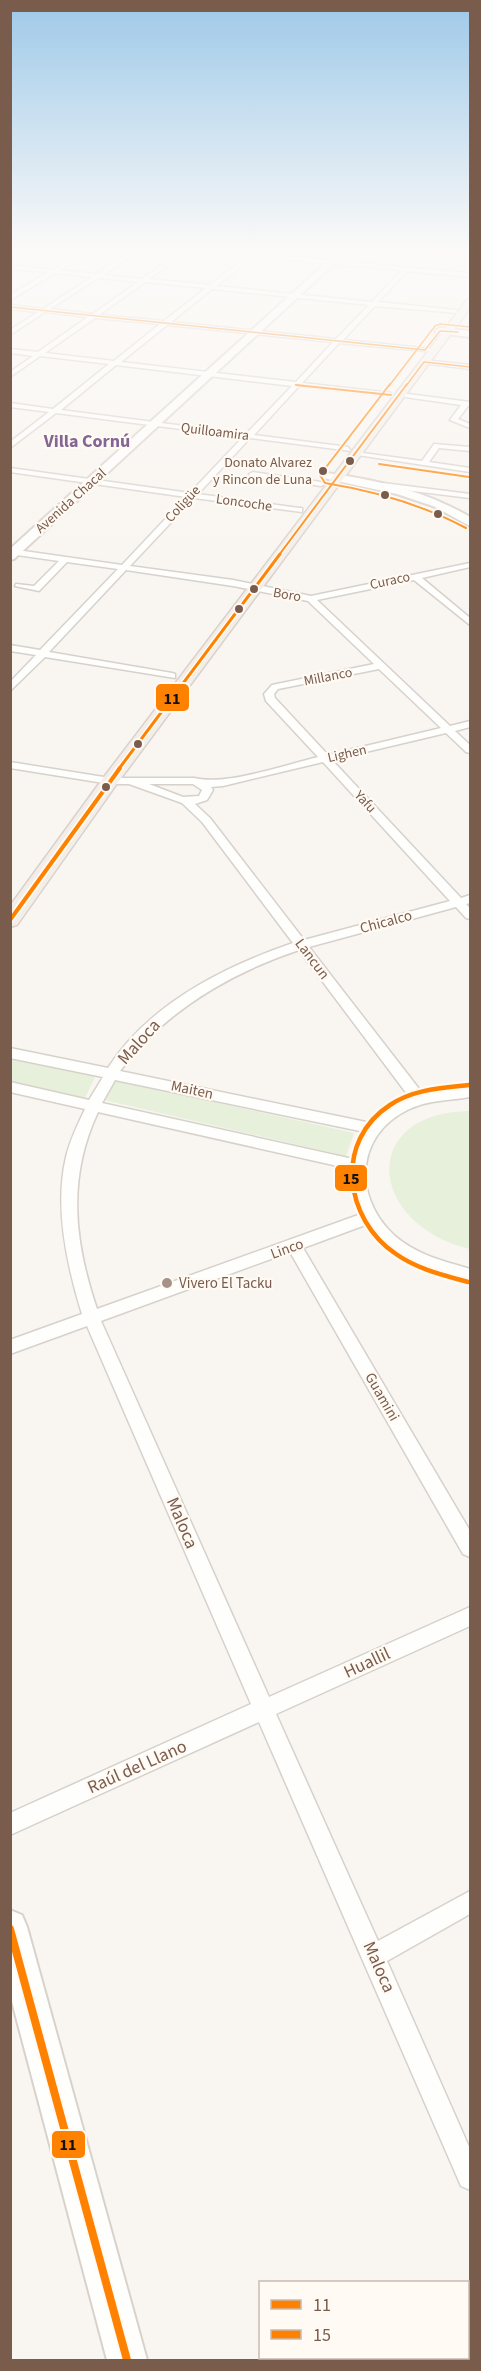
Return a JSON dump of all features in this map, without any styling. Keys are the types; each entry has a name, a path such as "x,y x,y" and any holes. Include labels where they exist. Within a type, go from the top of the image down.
{"main road":[{"name":"Avenida Chacal","path":"12,553 223,362"},
{"path":"10,892 102,780 328,479 420,362"},
{"path":"395,395 424,362"},
{"path":"328,479 383,485 434,503 471,522"},
{"path":"10,921 172,676 247,587 300,510 328,479"},
{"path":"10,1927 127,2361"}],"street":[{"path":"10,375 28,362"},
{"path":"104,362 469,403"},
{"name":"Coligüe","path":"10,688 318,362"},
{"path":"424,362 471,367"},
{"path":"10,446 116,363"},
{"path":"469,403 454,420 471,426"},
{"name":"Quilloamira","path":"10,405 248,436 471,470"},
{"path":"424,463 437,446 471,449"},
{"name":"Loncoche","path":"10,470 300,510"},
{"path":"253,474 328,479"},
{"path":"383,485 471,496"},
{"name":"Boro","path":"12,553 124,567 311,599 471,750"},
{"path":"19,586 36,589 65,559"},
{"name":"Curaco","path":"311,599 471,566"},
{"path":"415,576 471,622"},
{"path":"10,648 172,676"},
{"name":"Millanco","path":"275,687 380,666"},
{"name":"Yafu","path":"275,687 269,694 270,699 325,759 465,900 471,915"},
{"name":"Lighen","path":"204,792 223,783 471,724"},
{"name":"Lancun","path":"10,765 102,780 178,783 194,781 204,792 202,809 206,820"},
{"name":"Lancun","path":"133,782 186,801 206,820 418,1098"},
{"path":"173,797 170,791 178,783"},
{"name":"Lancun","path":"186,801 204,792"},
{"name":"Chicalco","path":"302,945 465,900"},
{"name":"Maloca","path":"302,945 228,974 179,1002 135,1042 111,1073 93,1105 76,1147 70,1185 73,1234 82,1292 92,1318 263,1710 375,1955 471,2176"},
{"name":"Maiten","path":"10,1053 372,1128"},
{"path":"10,1087 356,1165"},
{"path":"471,1092 446,1092 418,1098 385,1116 372,1128 362,1145 356,1165 361,1199 370,1217 385,1235 407,1252 433,1265 471,1275"},
{"name":"Linco","path":"10,1347 370,1217"},
{"name":"Guamini","path":"294,1246 471,1548"},
{"name":"Huallil","path":"263,1710 471,1616"},
{"name":"Raúl del Llano","path":"10,1824 263,1710"},
{"path":"375,1955 471,1902"}],"green space":[{"path":"11,1058 97,1073 84,1100 11,1083"},
{"path":"116,1080 354,1133 346,1156 104,1100"},
{"path":"470,1111 470,1249 436,1236 411,1217 395,1195 389,1171 394,1149 409,1129 434,1116"}],"transit line":[{"name":"15","path":"407,362 320,475 325,483 415,504 466,528"},
{"name":"11","path":"10,920 110,781 424,362 470,367"},
{"name":"11","path":"296,385 391,395"},
{"name":"15","path":"379,464 469,477"},
{"name":"15","path":"468,1282 414,1265 385,1246 367,1226 356,1204 351,1182 352,1160 359,1139 372,1120 390,1104 421,1091 469,1085"},
{"name":"11","path":"10,1929 127,2360"}],"place":[{"name":"Donato Alvarez y Rincon de Luna","path":"323,471"},
{"name":"Vivero El Tacku","path":"167,1283"}],"district":[{"name":"Villa Cornú","path":"87,441"}]}
